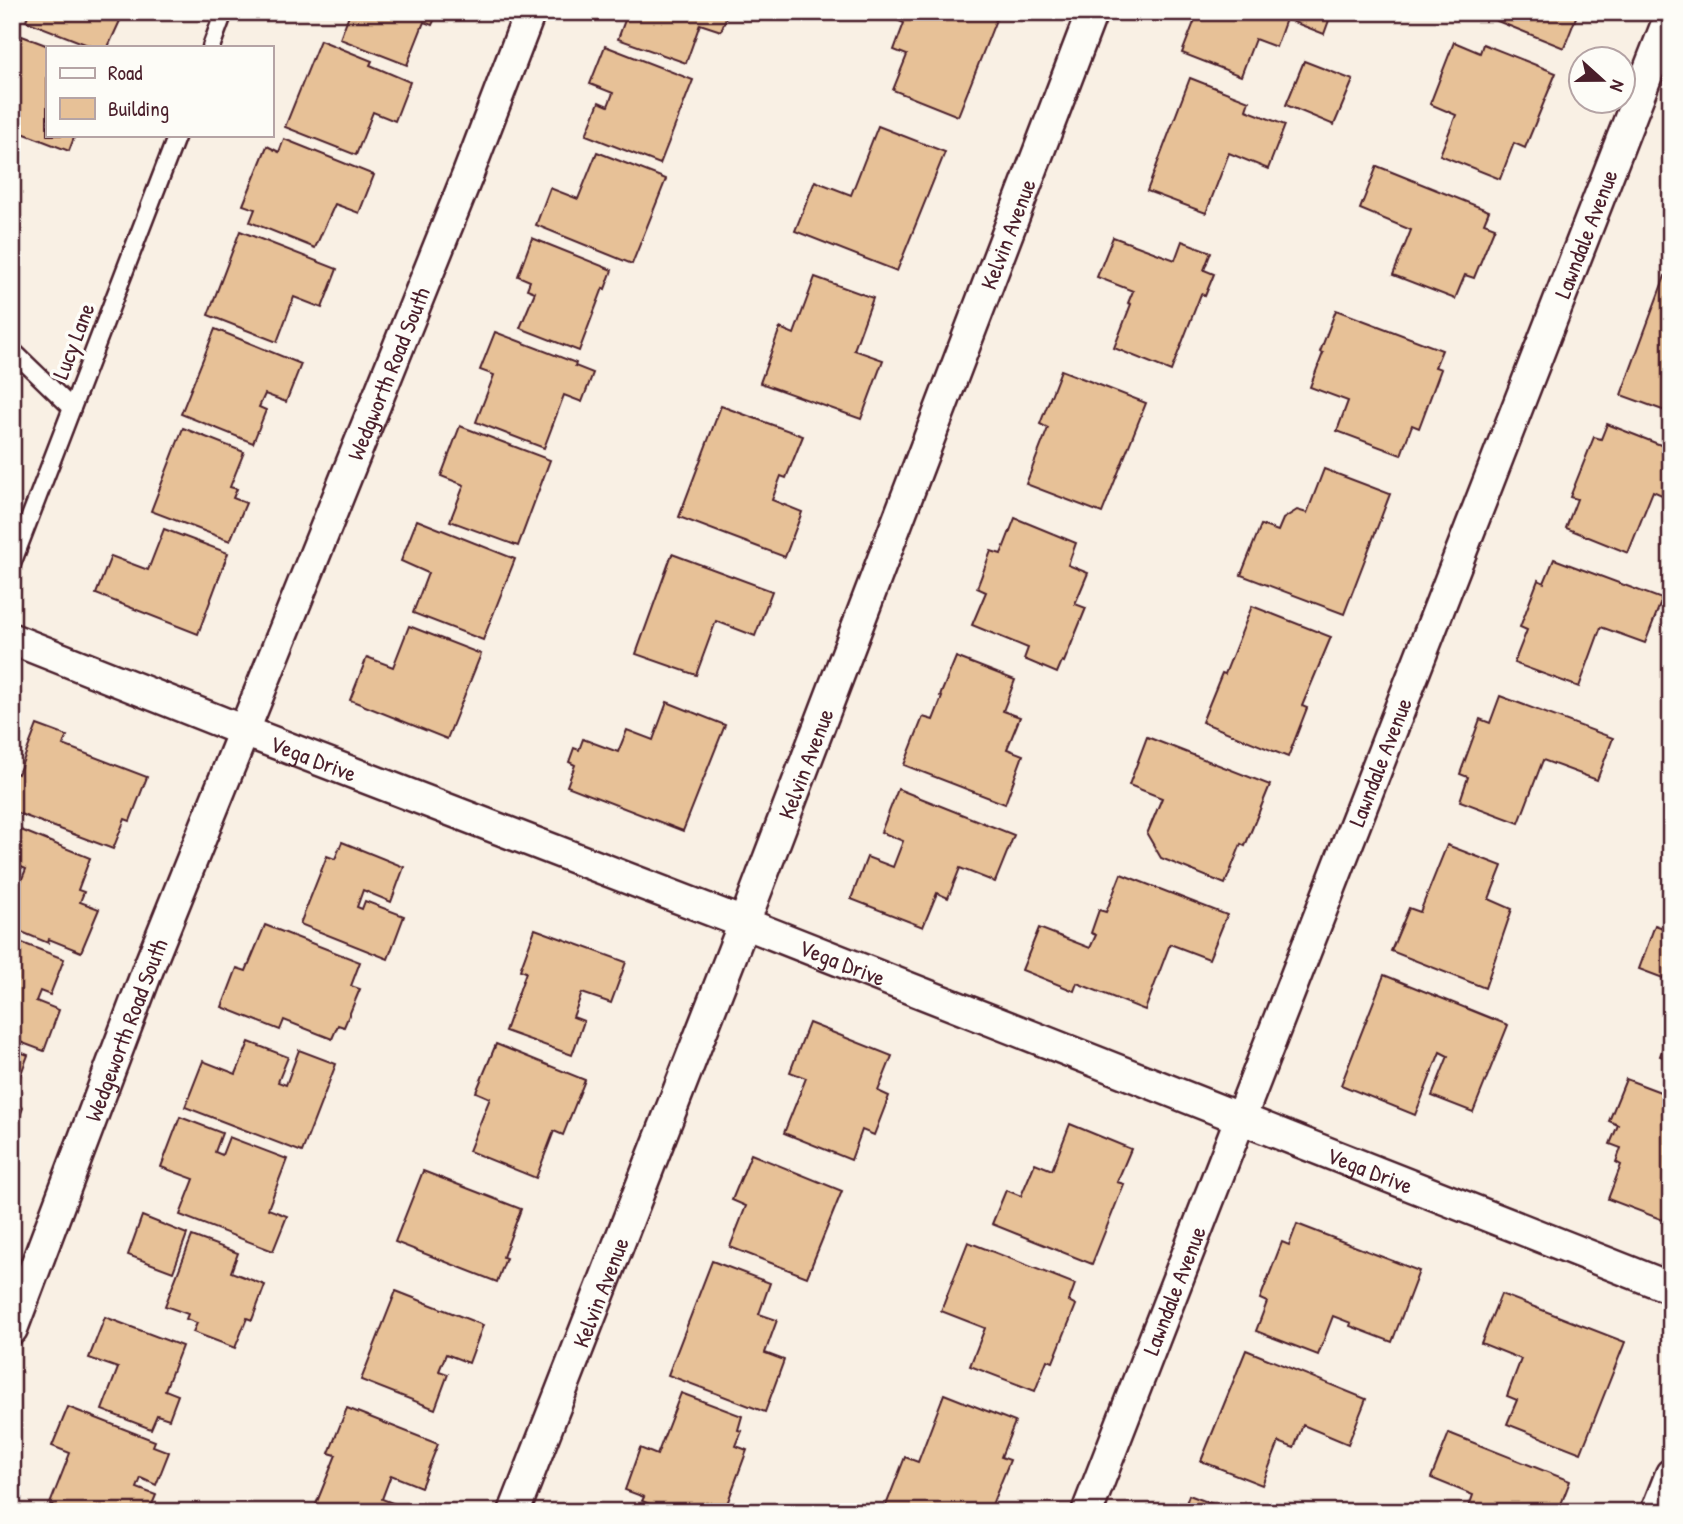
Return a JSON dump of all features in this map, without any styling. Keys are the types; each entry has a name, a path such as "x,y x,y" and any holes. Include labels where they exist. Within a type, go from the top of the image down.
{"street":[{"name":"Wedgworth Road South","path":"244,731 463,187 530,12"},
{"name":"Kelvin Avenue","path":"514,1512 744,923 1093,12"},
{"name":"Lawndale Avenue","path":"1087,1512 1671,13"},
{"name":"Vega Drive","path":"12,639 1671,1287"},
{"name":"Wedgeworth Road South","path":"12,1329 148,969 244,731"},
{"path":"1656,1512 1671,1474"}],"lane":[{"path":"211,46 224,12"},
{"name":"Lucy Lane","path":"12,564 177,136"},
{"path":"12,350 72,408"}],"building":[{"path":"29,12 124,12 108,46 90,46 26,21"},
{"path":"350,12 438,12 432,25 424,22 407,65 340,39"},
{"path":"628,12 728,12 721,31 700,24 686,63 618,39"},
{"path":"878,12 999,12 958,116 893,90 907,55 894,50 904,23"},
{"path":"1198,12 1332,12 1324,34 1286,19 1276,47 1255,39 1241,76 1182,53"},
{"path":"1475,12 1578,12 1564,48"},
{"path":"22,36 48,46 46,46 46,136 75,136 69,151 12,129 12,61"},
{"path":"320,40 372,61 370,65 410,82 395,121 373,112 356,155 285,127"},
{"path":"1454,42 1480,53 1483,44 1556,73 1525,148 1514,143 1500,179 1440,155 1456,115 1430,104"},
{"path":"605,46 693,80 660,164 586,135 599,102 608,106 613,93 590,84"},
{"path":"1304,61 1353,80 1334,125 1286,105"},
{"path":"1190,78 1249,101 1246,110 1285,125 1268,169 1229,153 1206,213 1147,191"},
{"path":"878,126 945,152 897,271 795,231 815,181 851,195"},
{"path":"284,139 374,175 359,213 335,204 315,248 250,222 255,209 243,205 267,146 279,152"},
{"path":"597,152 666,179 632,264 536,225 550,188 578,199"},
{"path":"1377,166 1489,211 1484,223 1495,227 1474,278 1465,275 1455,299 1393,275 1411,230 1360,209"},
{"path":"240,231 337,269 322,308 294,297 277,342 208,315"},
{"path":"1113,237 1175,260 1182,241 1211,252 1204,270 1214,274 1205,296 1201,294 1171,371 1114,348 1131,304 1128,303 1133,291 1097,277"},
{"path":"532,238 612,270 579,351 520,328 535,292 527,289 530,281 518,276"},
{"path":"1665,276 1671,278 1671,413 1621,395"},
{"path":"815,277 873,298 854,350 883,360 861,419 760,383 780,328 794,334"},
{"path":"1336,310 1442,350 1435,367 1441,369 1419,428 1412,425 1401,455 1337,431 1348,401 1310,387"},
{"path":"215,329 301,364 286,402 265,394 259,407 266,410 253,443 181,414"},
{"path":"495,332 576,363 575,366 593,373 582,402 564,395 544,448 476,422 494,375 480,370"},
{"path":"1061,370 1146,403 1102,513 1026,484 1048,428 1040,424"},
{"path":"721,406 803,436 786,478 781,476 772,500 802,512 785,557 679,517"},
{"path":"1607,424 1671,449 1671,499 1653,491 1628,553 1566,528 1577,499 1570,497 1594,437 1601,439"},
{"path":"460,426 550,460 518,546 450,521 464,485 441,476"},
{"path":"183,428 244,452 230,487 237,489 233,498 246,503 230,541 151,511"},
{"path":"1324,469 1390,494 1344,614 1241,575 1261,525 1278,531 1283,519 1297,510 1307,513"},
{"path":"1015,518 1076,543 1068,565 1088,573 1075,604 1086,608 1057,673 1024,659 1028,648 972,625 986,592 977,588 991,551 1001,554"},
{"path":"417,520 515,559 483,640 413,613 428,573 401,561"},
{"path":"164,529 228,553 198,634 96,594 111,556 148,570"},
{"path":"672,554 772,591 755,636 716,621 696,675 636,654"},
{"path":"1554,559 1662,599 1645,643 1601,627 1579,687 1514,663 1527,630 1520,627 1538,580 1544,583"},
{"path":"1252,606 1331,637 1302,706 1307,708 1288,757 1202,722 1222,673 1225,674"},
{"path":"409,626 481,654 447,739 350,700 367,657 393,667"},
{"path":"956,657 1015,680 1003,711 1020,717 1007,749 1023,755 1005,804 904,765 923,717 933,720"},
{"path":"1500,696 1613,738 1597,780 1543,760 1519,823 1460,801 1468,777 1460,774 1480,719 1490,723"},
{"path":"667,702 725,725 683,831 567,786 575,765 569,762 574,748 579,750 583,739 618,752 627,730 653,740"},
{"path":"37,725 67,736 63,745 147,777 130,821 125,819 113,849 12,811 12,777 14,772 18,774"},
{"path":"1147,737 1270,785 1245,846 1241,844 1225,884 1161,858 1147,834 1162,798 1129,785"},
{"path":"898,789 1014,835 995,882 960,868 948,898 937,893 923,927 851,899 867,857 893,867 903,841 881,832"},
{"path":"21,830 90,858 78,890 84,892 80,902 99,909 81,952 49,939 48,943 12,928 12,890 16,880 21,881 26,869 12,863 12,852"},
{"path":"342,842 404,867 391,902 363,890 357,907 362,909 365,901 404,916 388,959 300,924 327,856 335,859"},
{"path":"1447,845 1502,866 1489,899 1512,909 1485,988 1391,951 1409,908 1420,912"},
{"path":"1121,874 1227,915 1209,959 1170,944 1145,1010 1077,983 1074,991 1022,970 1039,928 1090,948 1096,935 1091,933 1099,910 1106,912"},
{"path":"265,925 360,962 351,986 360,989 344,1027 338,1025 332,1039 284,1020 280,1030 222,1007 237,968 246,971"},
{"path":"1655,925 1671,931 1671,981 1639,969"},
{"path":"535,929 626,962 611,1003 582,993 573,1017 584,1021 572,1055 505,1031 526,972 520,970"},
{"path":"12,939 64,959 50,995 40,991 36,1001 59,1010 44,1051 12,1039"},
{"path":"1384,975 1508,1025 1473,1112 1432,1096 1448,1056 1440,1052 1415,1115 1341,1085"},
{"path":"809,1023 892,1056 878,1091 889,1096 874,1135 862,1130 851,1160 784,1133 806,1078 790,1072"},
{"path":"1671,1028 1671,1060 1660,1056"},
{"path":"249,1042 288,1057 278,1082 286,1085 299,1050 336,1064 302,1152 185,1107 203,1061 236,1074"},
{"path":"496,1044 585,1080 563,1135 554,1131 536,1178 469,1151 490,1098 476,1092"},
{"path":"12,1049 28,1055 13,1095 12,1095"},
{"path":"1626,1079 1671,1096 1671,1199 1663,1220 1608,1199 1621,1165 1616,1162 1621,1148 1610,1144 1618,1125 1609,1121"},
{"path":"12,1103 23,1108 12,1136"},
{"path":"180,1117 222,1133 215,1152 222,1155 229,1137 287,1159 268,1209 287,1216 273,1251 180,1215 194,1179 161,1167"},
{"path":"1070,1124 1131,1149 1117,1182 1124,1184 1092,1264 992,1224 1006,1190 1021,1196 1035,1163 1052,1170"},
{"path":"751,1154 842,1191 807,1277 730,1247 746,1206 732,1200"},
{"path":"423,1171 521,1209 503,1257 506,1258 497,1282 395,1242"},
{"path":"142,1216 187,1234 173,1272 128,1255"},
{"path":"1297,1224 1419,1271 1392,1342 1350,1326 1351,1323 1333,1316 1318,1355 1256,1331 1267,1302 1260,1299 1282,1242 1289,1245"},
{"path":"192,1236 238,1253 231,1272 265,1285 252,1320 247,1318 235,1348 193,1332 197,1323 186,1319 188,1314 165,1306"},
{"path":"968,1242 1075,1284 1069,1301 1076,1305 1053,1362 1047,1360 1035,1391 970,1366 985,1328 941,1311"},
{"path":"712,1261 770,1283 759,1314 777,1320 765,1353 784,1360 765,1412 668,1375"},
{"path":"396,1291 483,1325 469,1363 446,1354 439,1371 448,1374 435,1409 361,1380"},
{"path":"1501,1294 1625,1342 1581,1453 1507,1424 1517,1400 1507,1396 1521,1359 1481,1343"},
{"path":"105,1317 182,1346 165,1390 178,1395 169,1419 157,1415 151,1429 102,1410 118,1368 89,1358"},
{"path":"1246,1350 1366,1399 1348,1444 1303,1425 1294,1448 1279,1442 1262,1485 1201,1461"},
{"path":"681,1393 742,1416 738,1430 742,1431 736,1446 747,1450 724,1512 669,1512 642,1501 644,1497 625,1490 640,1448 657,1455"},
{"path":"944,1394 1015,1422 1001,1457 1010,1460 989,1512 893,1512 885,1508 905,1457 918,1462"},
{"path":"68,1407 155,1441 153,1446 169,1452 156,1485 141,1478 137,1488 156,1495 149,1512 69,1512 50,1504 70,1453 52,1446"},
{"path":"347,1408 438,1444 421,1487 391,1475 382,1499 398,1505 395,1512 321,1512 314,1509 336,1455 329,1453"},
{"path":"1449,1433 1570,1481 1558,1512 1467,1512 1473,1495 1431,1478"},
{"path":"1189,1495 1234,1512 1183,1512"}]}
